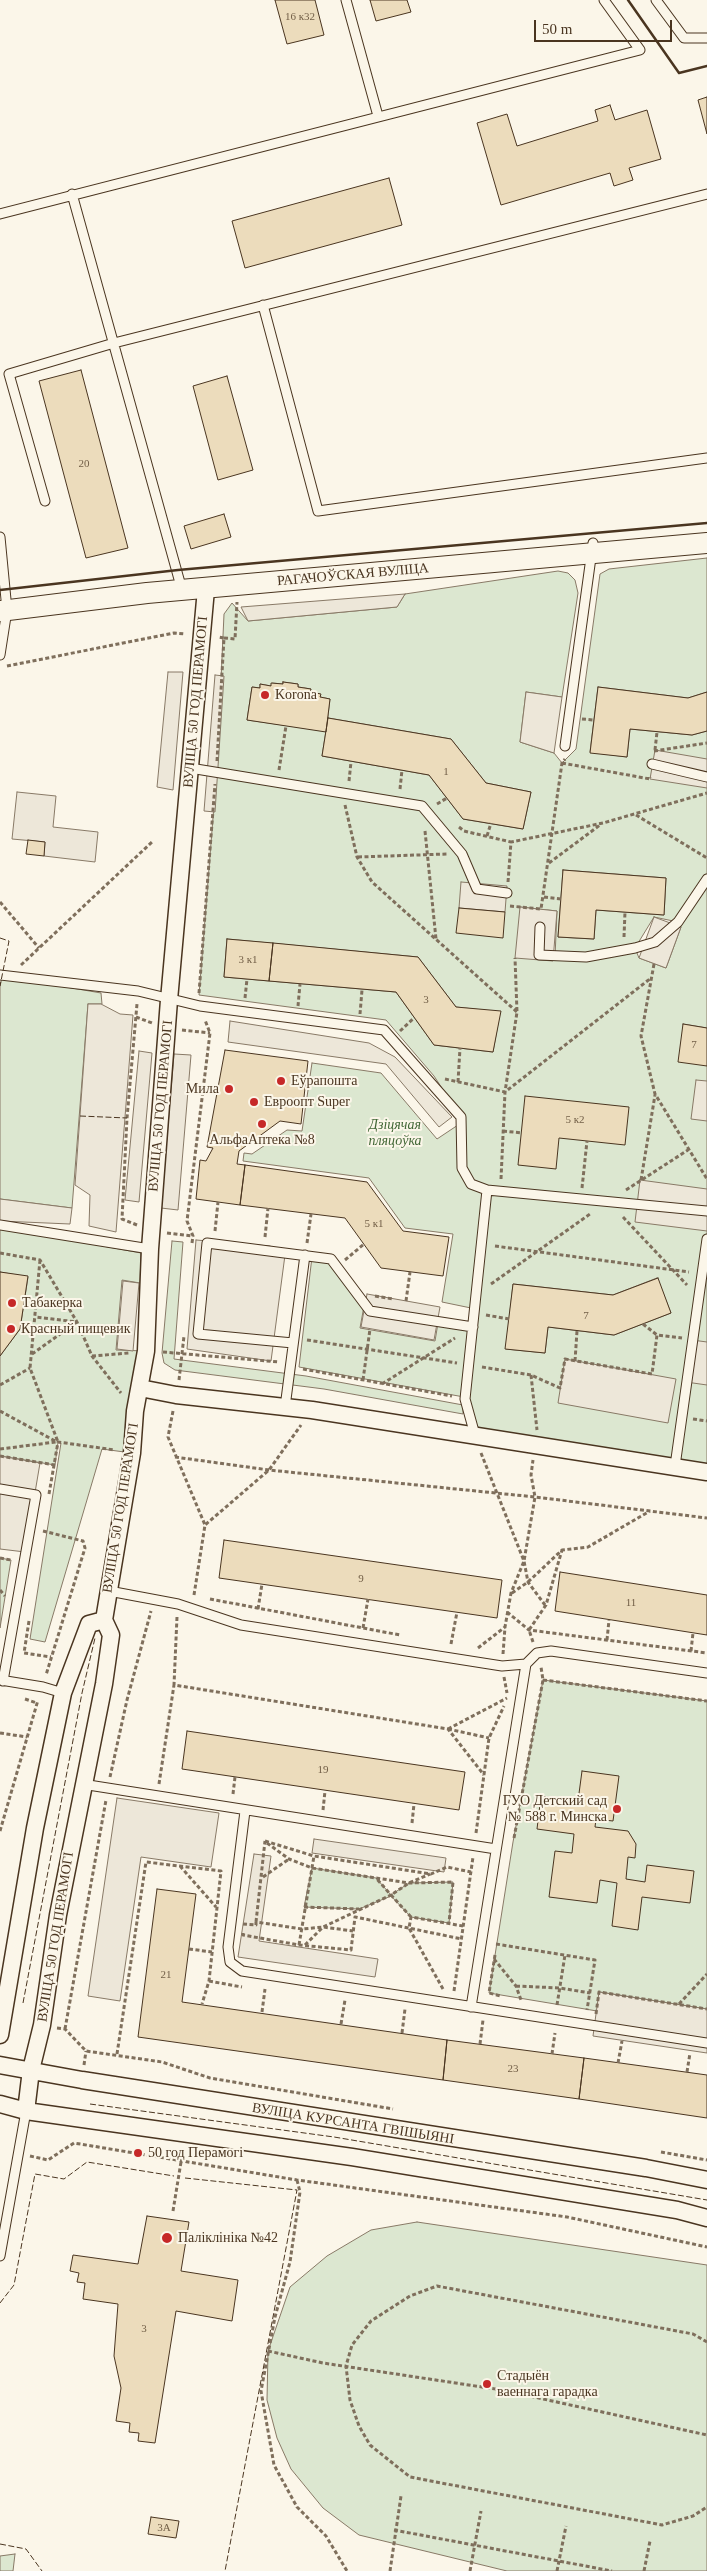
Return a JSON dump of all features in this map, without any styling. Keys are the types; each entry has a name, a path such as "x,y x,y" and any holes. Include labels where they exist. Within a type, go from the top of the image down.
{"street":[{"name":"РАГАЧОЎСКАЯ ВУЛІЦА","path":"4,610 182,590 592,549 707,543"},
{"name":"ВУЛІЦА 50 ГОД ПЕРАМОГІ","path":"26,2111 31,2070 42,2026 58,1915 82,1784 104,1684 111,1635 104,1620 132,1453 135,1411 146,1351 150,1250 169,1000 206,589"},
{"path":"140,1388 176,1395 285,1406 707,1472"},
{"path":"0,2035 35,1828 63,1693 89,1624 104,1620"},
{"name":"ВУЛІЦА КУРСАНТА ГВІШЫЯНІ","path":"0,2065 82,2080 646,2168 707,2180"},
{"path":"0,2104 26,2111 352,2157 677,2210 707,2218"}],"lane":[{"path":"346,0 378,116"},
{"path":"0,214 72,194 640,50 604,0"},
{"path":"656,0 684,38 707,38"},
{"path":"72,194 182,590"},
{"path":"45,501 4,376 114,343 707,194"},
{"path":"264,305 318,511 707,458"},
{"path":"0,537 4,610 0,655"},
{"path":"565,746 592,549"},
{"path":"652,764 707,777"},
{"path":"190,768 345,791 422,806 462,854 477,889 507,890"},
{"path":"540,927 539,955 586,957 655,942 678,922 706,882"},
{"path":"0,975 138,991 169,1000 384,1030 461,1117 462,1168 471,1184 487,1190 500,1192 707,1211"},
{"path":"475,1435 465,1399 487,1190"},
{"path":"0,1225 150,1250"},
{"path":"674,1466 707,1239"},
{"path":"297,1341 198,1334 207,1243 306,1251 331,1259 370,1311 473,1327"},
{"path":"285,1406 291,1363 297,1341 306,1251"},
{"path":"0,1489 36,1494 2,1680 43,1687 63,1693"},
{"path":"109,1591 178,1604 241,1625 502,1666 526,1664"},
{"path":"471,2007 526,1664 537,1653 551,1650 707,1673"},
{"path":"82,1784 496,1849"},
{"path":"245,1811 228,1947 230,1962 242,1972 707,2043"},
{"name":"ВУЛІЦА 50 ГОД ПЕРАМОГІ","path":"0,2256 17,2152 26,2111"}],"path":[{"path":"224,638 235,639 238,585"},
{"path":"0,667 174,633"},
{"path":"577,718 593,720"},
{"path":"278,777 286,726"},
{"path":"654,750 657,732"},
{"path":"351,762 345,791 357,857 372,882 517,1012"},
{"path":"399,797 402,770"},
{"path":"456,825 464,831 511,842 636,815 707,793"},
{"path":"432,807 447,798"},
{"path":"422,806 436,940"},
{"path":"636,815 707,858"},
{"path":"487,836 491,823"},
{"path":"548,863 603,823"},
{"path":"10,976 152,842"},
{"path":"507,890 511,842"},
{"path":"357,857 462,854"},
{"path":"544,897 560,900"},
{"path":"0,902 39,948"},
{"path":"623,950 625,912"},
{"path":"500,1192 505,1092 517,1012 515,958"},
{"path":"654,964 641,1036 655,1094 707,1180"},
{"path":"505,1092 651,978"},
{"path":"244,1001 247,979"},
{"path":"298,1008 300,984"},
{"path":"360,1017 362,990"},
{"path":"122,1220 127,1118 138,991"},
{"path":"397,1033 414,1018"},
{"path":"458,1082 460,1048"},
{"path":"640,1180 655,1094"},
{"path":"503,1130 522,1133"},
{"path":"581,1199 587,1141"},
{"path":"476,1294 640,1180 688,1150"},
{"path":"215,1237 218,1202"},
{"path":"608,1202 675,1271 698,1299"},
{"path":"264,1241 268,1208"},
{"path":"306,1251 311,1214"},
{"path":"338,1258 342,1263 364,1244"},
{"path":"481,1244 702,1274"},
{"path":"0,1253 40,1260 76,1322 92,1356 135,1411"},
{"path":"40,1260 30,1368 58,1442 48,1502"},
{"path":"406,1301 410,1272"},
{"path":"367,1294 414,1303"},
{"path":"474,1312 509,1319"},
{"path":"35,1317 76,1322"},
{"path":"32,1355 76,1322"},
{"path":"643,1324 657,1335 692,1340"},
{"path":"382,1384 473,1327"},
{"path":"363,1380 370,1329"},
{"path":"575,1361 578,1331"},
{"path":"468,1364 531,1375 560,1388 565,1360 652,1374 657,1335"},
{"path":"297,1341 368,1349 459,1363"},
{"path":"92,1356 146,1351 291,1363 297,1368 465,1399"},
{"path":"0,1385 30,1368"},
{"path":"502,1666 507,1612 511,1593 524,1561 535,1497 530,1475 539,1440 531,1375"},
{"path":"176,1395 168,1437 205,1525"},
{"path":"0,1411 58,1442"},
{"path":"475,1435 496,1494 524,1561 528,1582 546,1606"},
{"path":"0,1449 58,1442 132,1453"},
{"path":"0,1456 55,1465"},
{"path":"175,1457 269,1470 535,1497 707,1518"},
{"path":"511,1593 528,1582 562,1550 588,1547 650,1511"},
{"path":"41,1540 44,1521"},
{"path":"0,1831 85,1548 83,1541 42,1531"},
{"path":"530,1630 546,1606 562,1550"},
{"path":"258,1609 262,1584"},
{"path":"0,1590 6,1596"},
{"path":"185,1593 258,1609 403,1635"},
{"path":"364,1628 368,1599"},
{"path":"65,2029 108,1789 127,1700 154,1600"},
{"path":"452,1644 457,1612"},
{"path":"507,1612 530,1630 707,1653"},
{"path":"30,1616 24,1653 51,1658"},
{"path":"607,1640 609,1620"},
{"path":"469,1647 478,1648 505,1627"},
{"path":"513,1842 544,1680 530,1630"},
{"path":"691,1651 693,1633"},
{"path":"442,1642 460,1645"},
{"path":"544,1680 707,1701"},
{"path":"157,1797 174,1686"},
{"path":"489,1738 448,1729 508,1698"},
{"path":"0,1733 27,1738"},
{"path":"410,1836 414,1804"},
{"path":"265,1842 314,1856 431,1874"},
{"path":"265,1842 289,1859 312,1868 409,1883 453,1882 449,1923"},
{"path":"265,1842 256,1925 244,1924 243,1935 351,1950 355,1917 462,1939"},
{"path":"299,1944 314,1856"},
{"path":"262,1877 289,1859"},
{"path":"117,2054 146,1862 221,1871 208,1981 202,2004"},
{"path":"180,1866 217,1908"},
{"path":"305,1945 323,1927 391,1896 409,1883 447,1867 471,1872"},
{"path":"376,1878 411,1917 463,1926"},
{"path":"304,1908 360,1909"},
{"path":"411,1917 409,1928 452,2004"},
{"path":"256,1922 302,1929 323,1927 353,1931"},
{"path":"497,1935 489,1993 505,1997"},
{"path":"496,1944 595,1960 587,2010 580,2009"},
{"path":"189,1948 212,1952"},
{"path":"557,2005 565,1955"},
{"path":"494,1959 516,1986 521,2000"},
{"path":"678,2005 707,1974"},
{"path":"516,1986 560,1988 590,1993"},
{"path":"262,2012 266,1989"},
{"path":"592,2026 599,1992 707,2009"},
{"path":"513,1998 530,2001"},
{"path":"341,2024 345,2000"},
{"path":"548,2004 564,2006"},
{"path":"402,2033 406,2008"},
{"path":"480,2044 483,2019"},
{"path":"42,2026 65,2029 86,2050 162,2062 210,2078 397,2110"},
{"path":"552,2054 556,2030"},
{"path":"618,2063 622,2040"},
{"path":"687,2072 690,2050"},
{"path":"17,2152 48,2160 74,2143 297,2180 567,2217 707,2247"},
{"path":"659,2151 707,2160"},
{"path":"173,2211 181,2162"},
{"path":"297,2180 300,2192 290,2262 268,2351 261,2391 274,2465 297,2507 326,2536 347,2571"},
{"path":"707,2342 692,2334 437,2286 410,2296 370,2320 352,2345 346,2366 350,2400 359,2426 370,2445 410,2476 662,2525 693,2516 707,2507"},
{"path":"268,2351 346,2366 502,2390 707,2435"},
{"path":"390,2571 394,2530 401,2496"},
{"path":"470,2571 481,2511"},
{"path":"557,2571 566,2526"},
{"path":"394,2530 612,2571"},
{"path":"644,2571 650,2541"}],"green space":[{"path":"707,558 707,692 688,698 598,687 590,752 627,757 630,729 692,735 707,731 707,1028 683,1024 707,1066 707,1472 475,1435 465,1399 487,1191 471,1184 462,1168 461,1117 434,1076 386,1020 199,995 217,767 224,614 232,603 248,621 397,607 405,594 558,571 568,573 575,580 578,593 562,697 526,692 520,742 554,753 562,763 576,749 600,574 609,569","holes":["283,682 298,684 298,687 311,689 310,692 330,699 326,729 328,718 451,739 486,783 531,792 523,829 463,819 429,775 322,756 326,731 247,720 252,687 260,688 260,684 271,686 272,683 283,684","563,870 666,878 664,915 596,910 594,939 558,937","520,907 557,911 555,957 553,961","654,917 678,922 681,927 666,968 639,958 635,948","227,939 418,957 456,1007 500,1012 493,1052 434,1045 396,992 224,977","657,1278 671,1313 614,1335 548,1327 545,1353 506,1349 513,1284 613,1295"]},
{"path":"2,976 101,993 102,1004 88,1004 72,1208 0,1199 0,987"},
{"name":"Дзіцячая пляцоўка","path":"312,1063 381,1073 437,1139 458,1125 458,1169 483,1193 471,1308 442,1302 453,1234 405,1228 369,1178 243,1161 244,1153 252,1154 287,1130 302,1131"},
{"path":"0,1227 141,1253 140,1283 122,1280 116,1350 146,1351 132,1453 102,1449 45,1642 30,1639 61,1443 58,1442 55,1465 0,1456 0,1356 20,1329 28,1277 0,1272"},
{"path":"172,1241 183,1242 174,1359 306,1376 463,1405 463,1414 324,1389 175,1370 164,1363 162,1353"},
{"path":"312,1257 331,1260 364,1306 360,1328 435,1341 438,1323 471,1328 464,1397 299,1367"},
{"path":"0,1558 11,1560 0,1628"},
{"name":"ГУО Детский сад № 588 г. Минска","path":"543,1680 707,1701 707,2009 600,1992 597,2011 489,1993 513,1842"},
{"path":"312,1868 376,1878 391,1895 409,1883 453,1882 449,1923 411,1917 391,1896 359,1909 304,1907"},
{"name":"Стадыён ваеннага гарадка","path":"417,2222 707,2265 707,2571 507,2571 359,2535 323,2508 291,2469 277,2438 267,2400 268,2351 290,2287 327,2256 371,2230"},
{"path":"15,2554 13,2571 0,2571 0,2556"}],"shaded area":[{"path":"405,594 397,607 248,621 241,607"},
{"path":"168,672 183,672 173,790 157,787"},
{"path":"215,675 224,676 215,812 204,811"},
{"path":"526,692 562,697 554,753 520,742"},
{"path":"655,750 707,759 707,788 650,779"},
{"path":"17,792 56,796 53,827 98,832 95,862 44,856 45,842 12,839"},
{"path":"461,882 507,886 505,912 459,908"},
{"path":"520,907 557,911 553,961 515,958"},
{"path":"654,917 681,927 666,968 639,958"},
{"path":"88,1004 101,1004 120,1014 133,1015 116,1232 89,1226 90,1195 75,1185"},
{"path":"230,1021 369,1043 395,1057 452,1117 439,1127 386,1064 228,1042"},
{"path":"139,1051 152,1053 139,1202 125,1200"},
{"path":"174,1054 191,1055 178,1210 161,1208"},
{"path":"696,1080 707,1081 707,1121 691,1119"},
{"path":"640,1180 707,1189 707,1231 635,1222"},
{"path":"0,1199 72,1208 70,1224 0,1221"},
{"path":"196,1240 270,1246 285,1255 271,1361 187,1349"},
{"path":"123,1281 139,1283 133,1351 117,1349"},
{"path":"367,1294 440,1307 434,1340 361,1327"},
{"path":"692,1340 707,1342 707,1385 686,1382"},
{"path":"565,1359 676,1379 668,1423 558,1403"},
{"path":"0,1456 40,1463 25,1552 0,1549"},
{"path":"117,1798 219,1813 211,1867 141,1857 120,2001 88,1996"},
{"path":"314,1839 446,1858 444,1872 312,1853"},
{"path":"254,1854 271,1856 259,1941 378,1959 375,1977 238,1957"},
{"path":"599,1992 707,2009 707,2053 593,2036"}],"building":[{"path":"275,0 315,0 324,35 287,44"},
{"path":"370,0 407,0 411,12 376,21"},
{"path":"707,97 707,134 698,100"},
{"path":"610,105 615,120 647,110 661,159 629,168 633,180 614,186 610,173 501,205 477,123 507,114 517,146 598,121 595,110"},
{"path":"389,178 402,225 245,268 232,221"},
{"path":"81,370 128,548 86,558 39,381"},
{"path":"227,376 253,470 218,480 193,386"},
{"path":"224,514 231,537 191,549 184,526"},
{"path":"283,682 298,684 298,687 311,689 310,692 321,694 320,697 330,699 326,732 247,720 252,687 260,688 260,684 271,686 271,683 283,684"},
{"path":"598,687 688,698 707,692 707,731 692,735 630,729 627,757 590,753"},
{"path":"328,718 451,739 486,783 531,792 523,829 463,819 429,775 322,756"},
{"path":"28,840 45,842 44,856 26,854"},
{"path":"563,870 666,878 664,915 596,910 594,939 558,937"},
{"path":"459,908 505,912 503,938 456,933"},
{"path":"227,939 273,943 269,981 224,977"},
{"path":"273,943 418,957 456,1007 501,1011 493,1052 434,1045 396,992 269,981"},
{"path":"683,1024 707,1028 707,1066 678,1062"},
{"path":"225,1050 308,1061 301,1124 280,1121 239,1151 237,1164 245,1165 240,1205 196,1199 200,1160 206,1161 213,1148 207,1147"},
{"path":"525,1096 629,1107 625,1145 559,1138 556,1169 518,1165"},
{"path":"245,1165 367,1182 403,1231 449,1237 443,1276 381,1268 345,1218 240,1205"},
{"name":"Табакерка","path":"0,1272 28,1276 20,1329 0,1356"},
{"path":"658,1278 671,1313 614,1335 548,1327 545,1353 505,1349 513,1284 613,1295"},
{"path":"224,1540 502,1580 497,1618 219,1578"},
{"path":"560,1572 707,1595 707,1635 555,1611"},
{"path":"187,1731 465,1772 459,1810 182,1769"},
{"name":"ГУО Детский сад № 588 г. Минска","path":"582,1771 619,1776 613,1821 596,1819 595,1827 628,1831 636,1844 635,1858 628,1857 626,1879 645,1882 647,1865 694,1871 690,1903 642,1897 638,1930 612,1926 617,1883 600,1880 597,1903 549,1897 555,1851 572,1853 574,1834 537,1829 541,1796 578,1801"},
{"path":"157,1889 196,1894 182,2002 447,2040 443,2080 138,2037"},
{"path":"447,2040 584,2058 579,2099 443,2080"},
{"path":"584,2058 707,2075 707,2118 579,2099"},
{"path":"147,2216 189,2222 181,2271 238,2280 232,2321 176,2311 155,2443 138,2441 139,2433 129,2432 130,2423 116,2421 121,2388 114,2356 118,2304 83,2299 85,2283 77,2282 79,2273 70,2271 73,2255 138,2264"},
{"path":"151,2517 179,2521 176,2538 148,2534"}],"fence":[{"path":"0,938 9,941 0,986"},
{"path":"80,1116 127,1118"},
{"path":"23,2003 82,1693 95,1638"},
{"path":"90,2104 334,2137 707,2200"},
{"path":"0,2303 14,2285 35,2174 64,2179 87,2162 174,2176"},
{"path":"185,2178 297,2190 225,2571"},
{"path":"0,2544 26,2549 42,2571"}],"wall":[{"path":"628,0 679,73 707,66"},
{"path":"0,590 178,570 707,523"}],"place":[{"name":"Korona","path":"265,695"},
{"name":"Еўрапошта","path":"281,1081"},
{"name":"Мила","path":"229,1089"},
{"name":"Евроопт Super","path":"254,1102"},
{"name":"АльфаАптека №8","path":"262,1124"},
{"name":"Табакерка","path":"12,1303"},
{"name":"Красный пищевик","path":"11,1329"},
{"name":"ГУО Детский сад № 588 г. Минска","path":"617,1809"},
{"name":"50 год Перамогі","path":"138,2153"},
{"name":"Паліклініка №42","path":"167,2238"},
{"name":"Стадыён ваеннага гарадка","path":"487,2384"}]}
